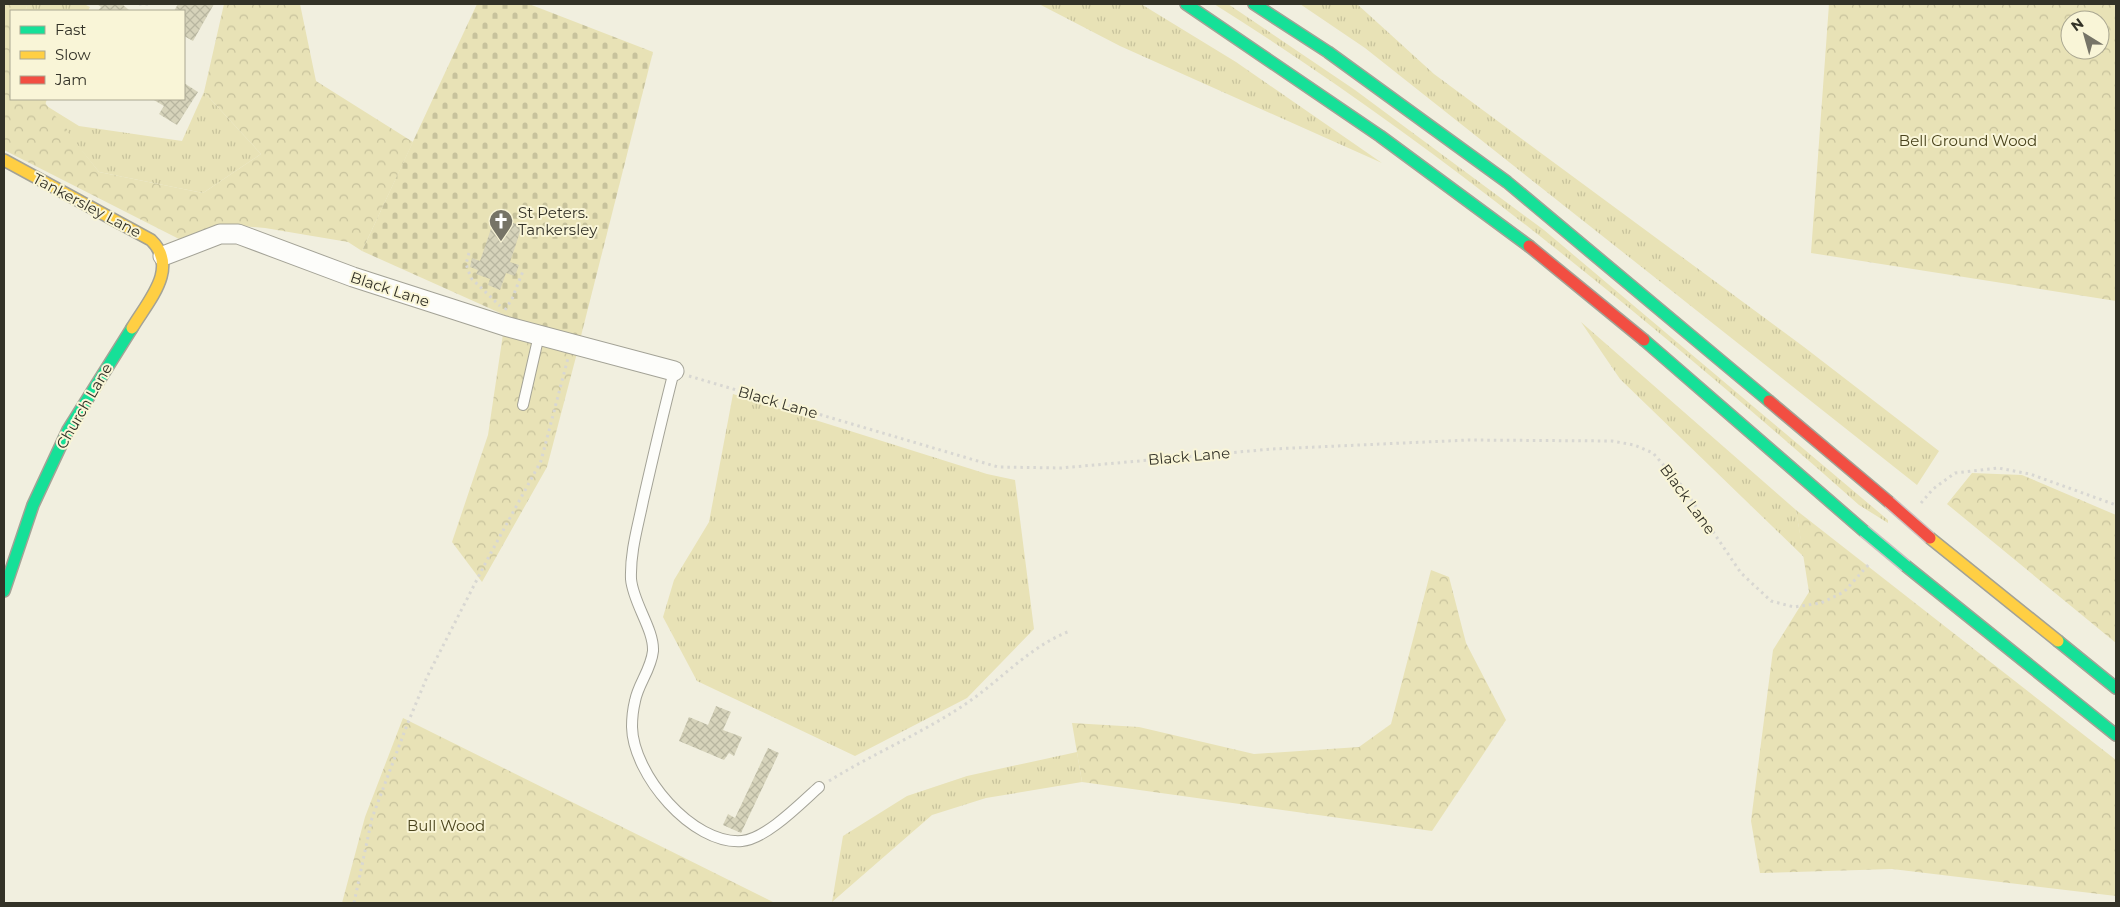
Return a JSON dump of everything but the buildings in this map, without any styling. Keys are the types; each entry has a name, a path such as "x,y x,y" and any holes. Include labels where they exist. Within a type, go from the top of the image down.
{"main road":[{"path":"1186,4 1320,94 1494,220 1678,370 1906,566 2116,735"},
{"path":"1254,4 1328,52 1507,182 1597,255 1890,502 1930,538 2116,688"},
{"name":"Tankersley Lane","path":"4,160 133,228 160,248 163,256"},
{"name":"Church Lane","path":"4,591 34,505 68,430 159,284 165,266 163,256"}],"street":[{"name":"Black Lane","path":"163,256 220,234 238,234 353,277 502,318 539,335 674,372"}],"lane":[{"path":"523,405 539,335"},
{"path":"674,372 633,548 631,580 653,650 645,678 635,700 632,728 635,750 649,777 674,809 695,828 724,838 742,841 757,836 781,820 819,787"}],"path":[{"path":"139,4 149,4"},
{"path":"469,253 466,264 471,278 502,318 523,271"},
{"path":"354,903 372,818 407,725 427,677 487,560 541,461 572,344"},
{"name":"Black Lane","path":"674,372 998,467 1061,468 1272,449 1469,440 1627,444 1653,453 1682,486 1740,574 1771,601 1794,607 1821,604 1844,592 1876,556"},
{"path":"1920,504 1933,489 1955,473 1998,468 2030,474 2116,505"},
{"path":"819,787 866,758 965,704 1002,677 1039,645 1070,631"}],"green space":[{"path":"4,4 28,4 25,10 10,10 10,100 43,100 99,172 203,193 261,154 204,92 224,4 300,4 316,81 413,142 362,251 348,242 265,228 219,224 179,239 4,150"},
{"path":"28,4 84,4 90,7 88,10 25,10"},
{"path":"477,4 529,4 653,52 581,336 509,317 362,251"},
{"path":"1039,4 1141,4 1236,62 1382,163 1120,46"},
{"path":"1214,4 1228,4 1355,90 1544,230 1888,520 1888,523 1859,505 1705,371 1547,241 1384,118"},
{"path":"1300,4 1357,4 1434,74 1804,347 1939,451 1917,485 1365,48"},
{"name":"Bell Ground Wood","path":"1829,4 2116,4 2116,301 1811,253"},
{"path":"204,92 261,154 203,193 99,172 45,105 79,126 182,141"},
{"path":"1581,322 1796,510 1804,557 1620,379"},
{"path":"503,334 577,353 547,467 482,582 452,542 488,435"},
{"path":"733,394 987,474 1015,480 1034,629 967,698 855,756 697,681 663,617 674,580 709,522"},
{"path":"1972,473 2022,475 2116,515 2116,643 1947,504"},
{"path":"1796,510 2116,760 2116,896 1892,869 1760,873 1751,821 1773,650 1809,592"},
{"path":"1431,570 1449,577 1466,643 1506,720 1432,831 1082,782 1072,723 1139,727 1254,754 1359,747 1391,724"},
{"name":"Bull Wood","path":"403,718 775,903 342,903 365,817"},
{"path":"1077,752 1082,782 986,798 932,815 832,902 843,836 907,796 967,776"}],"traffic: fast":[{"path":"1186,4 1380,136 1529,246"},
{"path":"1254,4 1328,52 1507,182 1769,401"},
{"path":"4,591 33,505 68,430 132,328"},
{"path":"1644,340 1864,531"},
{"path":"1864,531 1906,566"},
{"path":"1906,566 2116,735"},
{"path":"2058,641 2116,688"}],"traffic: slow":[{"path":"4,160 151,240 159,251 163,262 162,273 153,296 132,328"},
{"path":"1930,538 2058,641"}],"traffic: jam":[{"path":"1529,246 1644,340"},
{"path":"1769,401 1889,502"},
{"path":"1889,502 1930,538"}],"place":[{"name":"St Peters. Tankersley","path":"501,242"}]}
